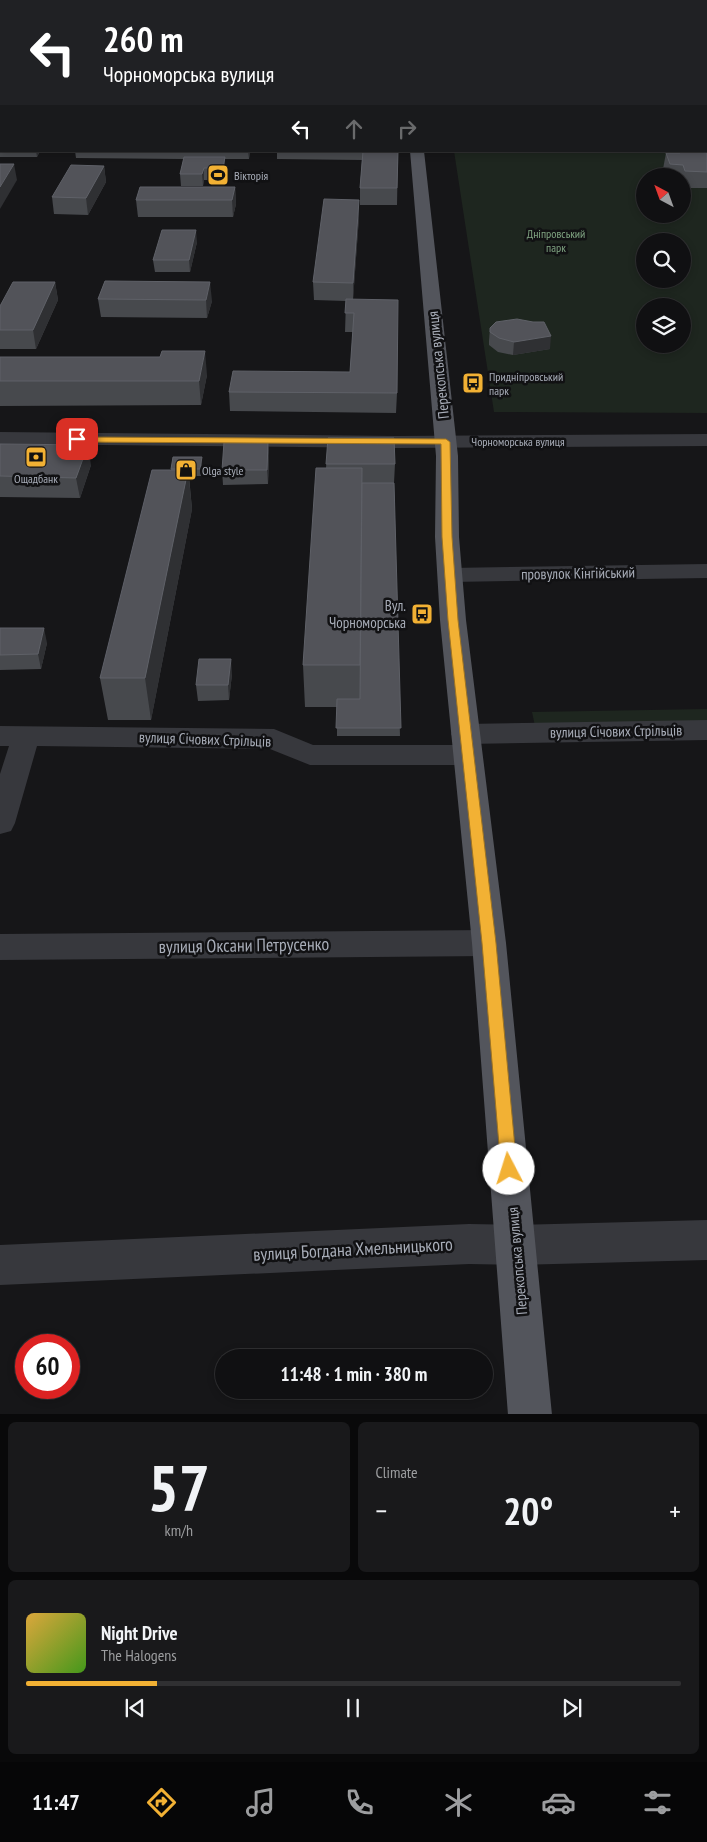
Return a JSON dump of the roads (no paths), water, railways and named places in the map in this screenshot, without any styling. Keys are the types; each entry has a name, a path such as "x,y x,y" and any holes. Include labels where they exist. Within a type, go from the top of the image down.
{"main road":[{"name":"Перекопська вулиця","path":"417,152 446,442 450,575 466,744 489,943 530,1414"}],"street":[{"name":"Чорноморська вулиця","path":"0,438 446,442 707,440"},
{"name":"провулок Кінгійський","path":"450,575 707,571"},
{"name":"вулиця Січових Стрільців","path":"13,736 274,739 310,755 707,730"},
{"path":"0,823 13,736"},
{"name":"вулиця Оксани Петрусенко","path":"0,947 489,943"},
{"name":"вулиця Богдана Хмельницького","path":"0,1265 469,1244 516,1245 707,1240"}],"place":[{"name":"Вікторія","path":"218,175"},
{"name":"Придніпровський парк","path":"473,383"},
{"name":"Ощадбанк","path":"36,457"},
{"name":"Olga style","path":"186,470"},
{"name":"Вул. Чорноморська","path":"422,614"}],"park label":[{"name":"Дніпровський парк","path":"556,240"}]}
